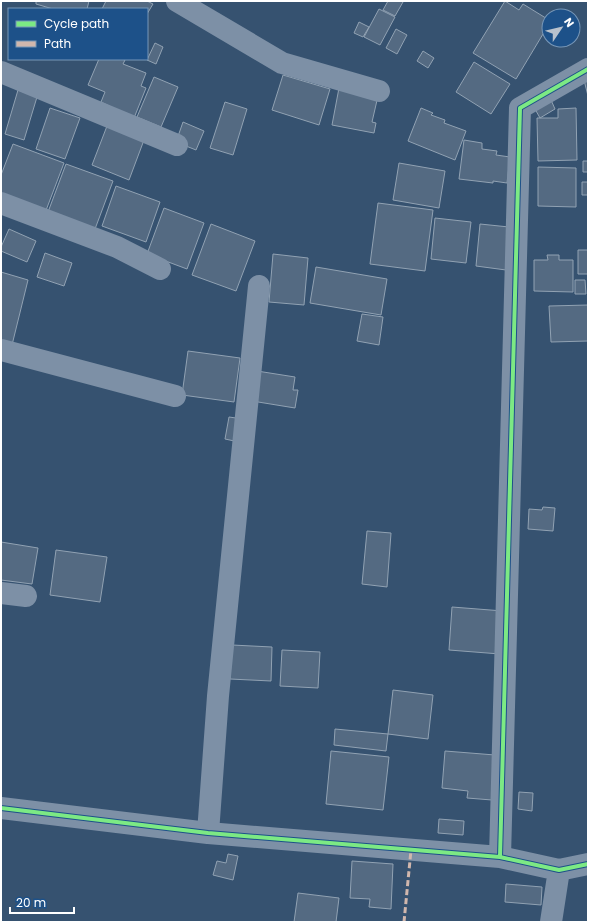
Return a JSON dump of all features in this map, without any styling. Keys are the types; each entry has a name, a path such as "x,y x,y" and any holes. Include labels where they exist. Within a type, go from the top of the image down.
{"street":[{"path":"177,1 282,63 379,91"},
{"path":"500,858 520,108 588,70"},
{"path":"1,72 177,145"},
{"path":"1,203 117,247 160,269"},
{"path":"208,833 219,688 259,286"},
{"path":"1,350 175,396"},
{"path":"1,592 26,596"},
{"path":"1,808 208,833 500,858 559,870 588,864"},
{"path":"551,922 559,870"}],"building":[{"path":"36,1 89,1 87,8 50,8 36,4"},
{"path":"106,1 147,1 153,4 148,12 148,8 102,8"},
{"path":"388,1 403,2 395,16 383,10"},
{"path":"505,1 519,10 523,4 541,15 541,37 516,79 473,53"},
{"path":"379,9 395,17 380,45 364,37"},
{"path":"359,22 369,27 363,37 354,33"},
{"path":"396,29 407,35 397,54 386,48"},
{"path":"155,43 163,47 156,64 147,60"},
{"path":"423,51 434,58 428,68 417,61"},
{"path":"99,60 125,60 123,64 146,73 141,86 146,88 134,118 101,102 105,92 88,85"},
{"path":"474,62 510,84 491,114 456,92"},
{"path":"283,75 330,89 319,125 272,110"},
{"path":"154,77 178,87 161,127 137,117"},
{"path":"588,79 588,96 584,80"},
{"path":"339,88 378,96 372,122 376,123 374,133 332,125"},
{"path":"18,90 37,97 24,140 5,134"},
{"path":"551,100 555,109 540,118 535,109"},
{"path":"225,102 247,109 233,155 210,148"},
{"path":"50,108 80,118 65,159 36,149"},
{"path":"421,108 433,113 431,115 445,120 444,123 466,131 455,160 408,141"},
{"path":"576,108 577,160 538,161 537,118 558,118 558,109"},
{"path":"183,122 204,131 196,150 176,142"},
{"path":"107,126 144,140 129,180 92,165"},
{"path":"464,140 482,143 482,149 497,151 496,155 510,157 507,183 459,179"},
{"path":"13,144 64,163 45,213 1,197 1,175"},
{"path":"583,161 588,161 588,172 583,172"},
{"path":"399,163 445,171 439,208 393,200"},
{"path":"66,164 113,181 95,229 48,212"},
{"path":"538,167 576,168 576,207 538,206"},
{"path":"582,182 588,182 588,195 582,195"},
{"path":"116,186 160,202 146,242 102,226"},
{"path":"378,203 433,210 425,271 370,264"},
{"path":"164,208 204,223 187,269 147,254"},
{"path":"435,218 471,222 466,263 431,259"},
{"path":"211,224 255,241 236,291 192,275"},
{"path":"480,224 509,227 506,270 476,266"},
{"path":"9,229 36,241 27,262 1,251 1,247"},
{"path":"578,250 588,250 588,274 578,274"},
{"path":"45,253 72,263 64,286 37,277"},
{"path":"273,254 308,258 304,305 269,302"},
{"path":"547,255 559,255 559,260 573,260 573,292 534,291 534,260 548,260"},
{"path":"316,267 387,279 381,315 310,303"},
{"path":"1,272 28,280 12,345 1,343"},
{"path":"575,280 585,280 586,294 575,294"},
{"path":"588,305 588,341 551,342 549,306"},
{"path":"362,314 383,317 379,345 357,341"},
{"path":"188,351 240,358 234,402 182,395"},
{"path":"257,371 295,377 293,390 298,390 295,408 252,401"},
{"path":"229,417 243,419 239,442 225,439"},
{"path":"543,507 555,508 553,531 528,529 529,509 542,510"},
{"path":"367,531 391,533 387,587 362,584"},
{"path":"1,542 38,548 32,584 1,580"},
{"path":"56,550 107,557 100,602 50,595"},
{"path":"452,607 503,611 500,654 449,650"},
{"path":"232,645 272,647 271,681 230,679"},
{"path":"282,650 320,652 318,688 280,686"},
{"path":"393,690 433,695 428,739 388,734"},
{"path":"335,729 388,734 386,751 334,745"},
{"path":"331,751 389,757 383,810 326,804"},
{"path":"445,751 495,755 492,800 467,798 468,791 442,788"},
{"path":"519,792 533,793 532,811 518,809"},
{"path":"439,819 464,821 463,835 438,833"},
{"path":"228,854 238,856 233,880 213,875 217,861 226,863"},
{"path":"352,861 393,864 391,909 369,907 370,899 350,898"},
{"path":"506,884 542,887 541,905 505,902"},
{"path":"298,893 339,898 336,922 294,922"}],"marked path":[{"path":"404,922 411,850"}],"cycle path":[{"path":"500,857 520,108 588,69"},
{"path":"1,808 208,833 500,857 559,870 588,864"}]}
